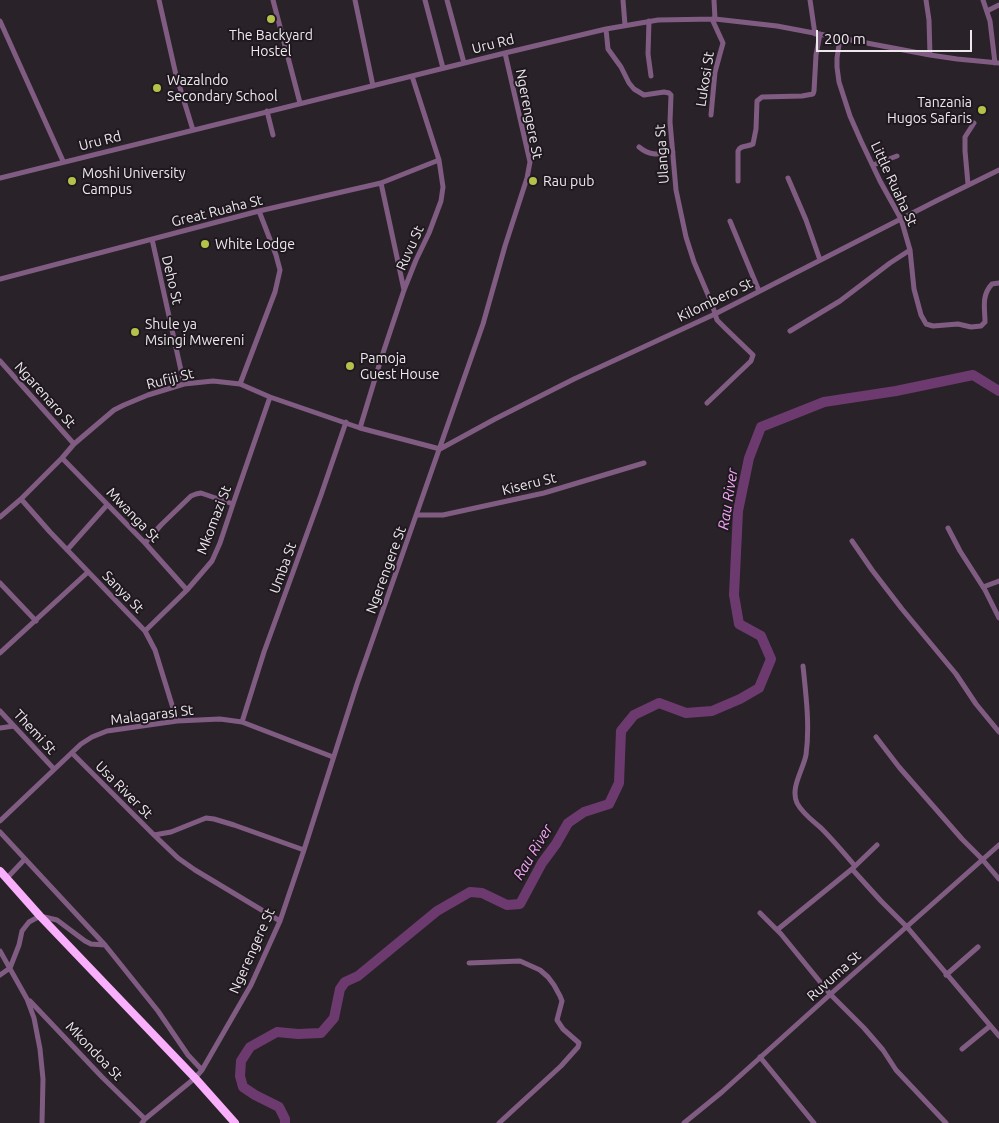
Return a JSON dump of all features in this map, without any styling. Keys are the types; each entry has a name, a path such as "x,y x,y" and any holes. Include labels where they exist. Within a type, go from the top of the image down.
{"highway":[{"path":"0,871 235,1123"}],"street":[{"path":"159,0 176,75 192,130"},
{"path":"273,0 300,103"},
{"path":"355,0 373,86"},
{"path":"425,0 442,68"},
{"path":"447,0 464,63"},
{"path":"623,0 625,25"},
{"path":"714,0 714,19"},
{"path":"738,182 738,151 741,147 753,144 759,98 806,96 814,92 818,34 810,0"},
{"path":"926,0 929,20 930,55"},
{"path":"983,0 997,63"},
{"path":"987,12 999,6"},
{"name":"Uru Rd","path":"0,178 442,68 606,29 648,21 714,19 777,26 930,55 997,63"},
{"name":"Lukosi St","path":"711,115 715,72 723,43 714,19"},
{"path":"0,21 63,162"},
{"path":"648,21 651,76"},
{"name":"Ulanga St","path":"606,29 608,49 634,89 644,95 664,92 670,94 672,99 670,118 676,190 682,222 694,262 720,324 752,353 753,357 749,363 707,403"},
{"name":"Little Ruaha St","path":"840,38 837,58 839,82 850,116 880,181 901,219 910,250 916,296 921,315 926,324 933,326 958,324 971,327 981,326 984,322 983,308 987,291 992,284 999,283"},
{"name":"Ngerengere St","path":"143,1121 202,1070 251,986 280,921 357,684 483,324 527,178 530,162 505,53"},
{"name":"Ruvu St","path":"360,428 404,290 442,201 443,187 439,160 412,76"},
{"path":"267,111 273,135"},
{"path":"968,184 965,137 974,123"},
{"path":"639,147 651,154 673,152"},
{"path":"873,166 897,156"},
{"name":"Great Ruaha St","path":"0,279 260,211 381,183 439,160"},
{"name":"Kilombero St","path":"440,449 574,379 715,314 968,184 999,171"},
{"path":"788,178 820,260"},
{"path":"381,183 404,290"},
{"path":"240,384 272,300 280,270 260,211"},
{"path":"730,221 759,291"},
{"name":"Deho St","path":"152,239 184,384"},
{"path":"790,331 840,301 910,250"},
{"name":"Ngarenaro St","path":"0,361 74,444"},
{"name":"Rufiji St","path":"0,518 74,444 114,410 148,395 184,384 213,381 240,384 270,397 360,428 440,449"},
{"name":"Mkomazi St","path":"145,631 212,561 220,543 270,397"},
{"name":"Umba St","path":"242,722 264,652 346,422"},
{"name":"Mwanga St","path":"62,458 145,543 186,590"},
{"name":"Kiseru St","path":"417,515 443,515 544,493 644,463"},
{"path":"145,543 166,520 196,494 201,493 233,504"},
{"name":"Sanya St","path":"20,499 145,631 155,650 177,721"},
{"path":"67,550 107,505"},
{"path":"948,528 999,618"},
{"path":"852,541 902,609 956,674 976,704 999,732"},
{"path":"0,653 88,572"},
{"path":"983,587 999,581"},
{"path":"0,583 36,621"},
{"path":"803,666 807,729 806,756 798,779 795,796 800,808 822,829 881,901 907,927 999,1036"},
{"name":"Themi St","path":"0,711 54,769"},
{"name":"Malagarasi St","path":"0,821 81,744 92,736 107,731 177,721 220,719 242,722 333,757"},
{"path":"0,728 14,726"},
{"path":"876,737 962,839 999,879"},
{"name":"Usa River St","path":"72,753 154,836 171,832 206,818 234,825 304,850"},
{"path":"0,832 105,945 150,1000 188,1055 202,1070"},
{"path":"154,836 178,858 195,870 280,921"},
{"path":"777,930 877,845"},
{"name":"Ruvuma St","path":"684,1123 722,1092 999,845"},
{"path":"7,878 25,859"},
{"path":"760,913 777,930 830,994 864,1028 883,1050 896,1070 946,1123"},
{"path":"0,975 10,968 22,931 29,922 40,916 57,920 91,944 105,945"},
{"path":"946,975 978,947"},
{"path":"0,951 27,999 34,1018 43,1079 42,1123"},
{"path":"469,964 520,961 540,970 548,977 562,1001 557,1020 563,1029 578,1043 578,1046 561,1066 499,1123"},
{"name":"Mkondoa St","path":"27,999 143,1121"},
{"path":"962,1049 990,1026"},
{"path":"760,1057 814,1123"}],"waterway":[{"name":"Rau River","path":"285,1123 279,1107 243,1087 240,1076 241,1061 250,1047 277,1032 298,1034 321,1033 334,1018 340,989 345,982 358,976 437,911 470,892 482,893 507,905 520,904 542,863 568,823 584,812 609,804 619,783 621,731 634,715 659,703 686,713 712,711 740,699 759,688 771,659 761,636 739,624 734,595 738,511 749,458 761,427 824,402 896,391 973,375 999,391"}],"place":[{"name":"The Backyard Hostel","path":"271,19"},
{"name":"Wazalndo Secondary School","path":"157,88"},
{"name":"Tanzania Hugos Safaris","path":"982,110"},
{"name":"Moshi University Campus","path":"72,181"},
{"name":"Rau pub","path":"533,181"},
{"name":"White Lodge","path":"205,244"},
{"name":"Shule ya Msingi Mwereni","path":"135,332"},
{"name":"Pamoja Guest House","path":"350,366"}]}
